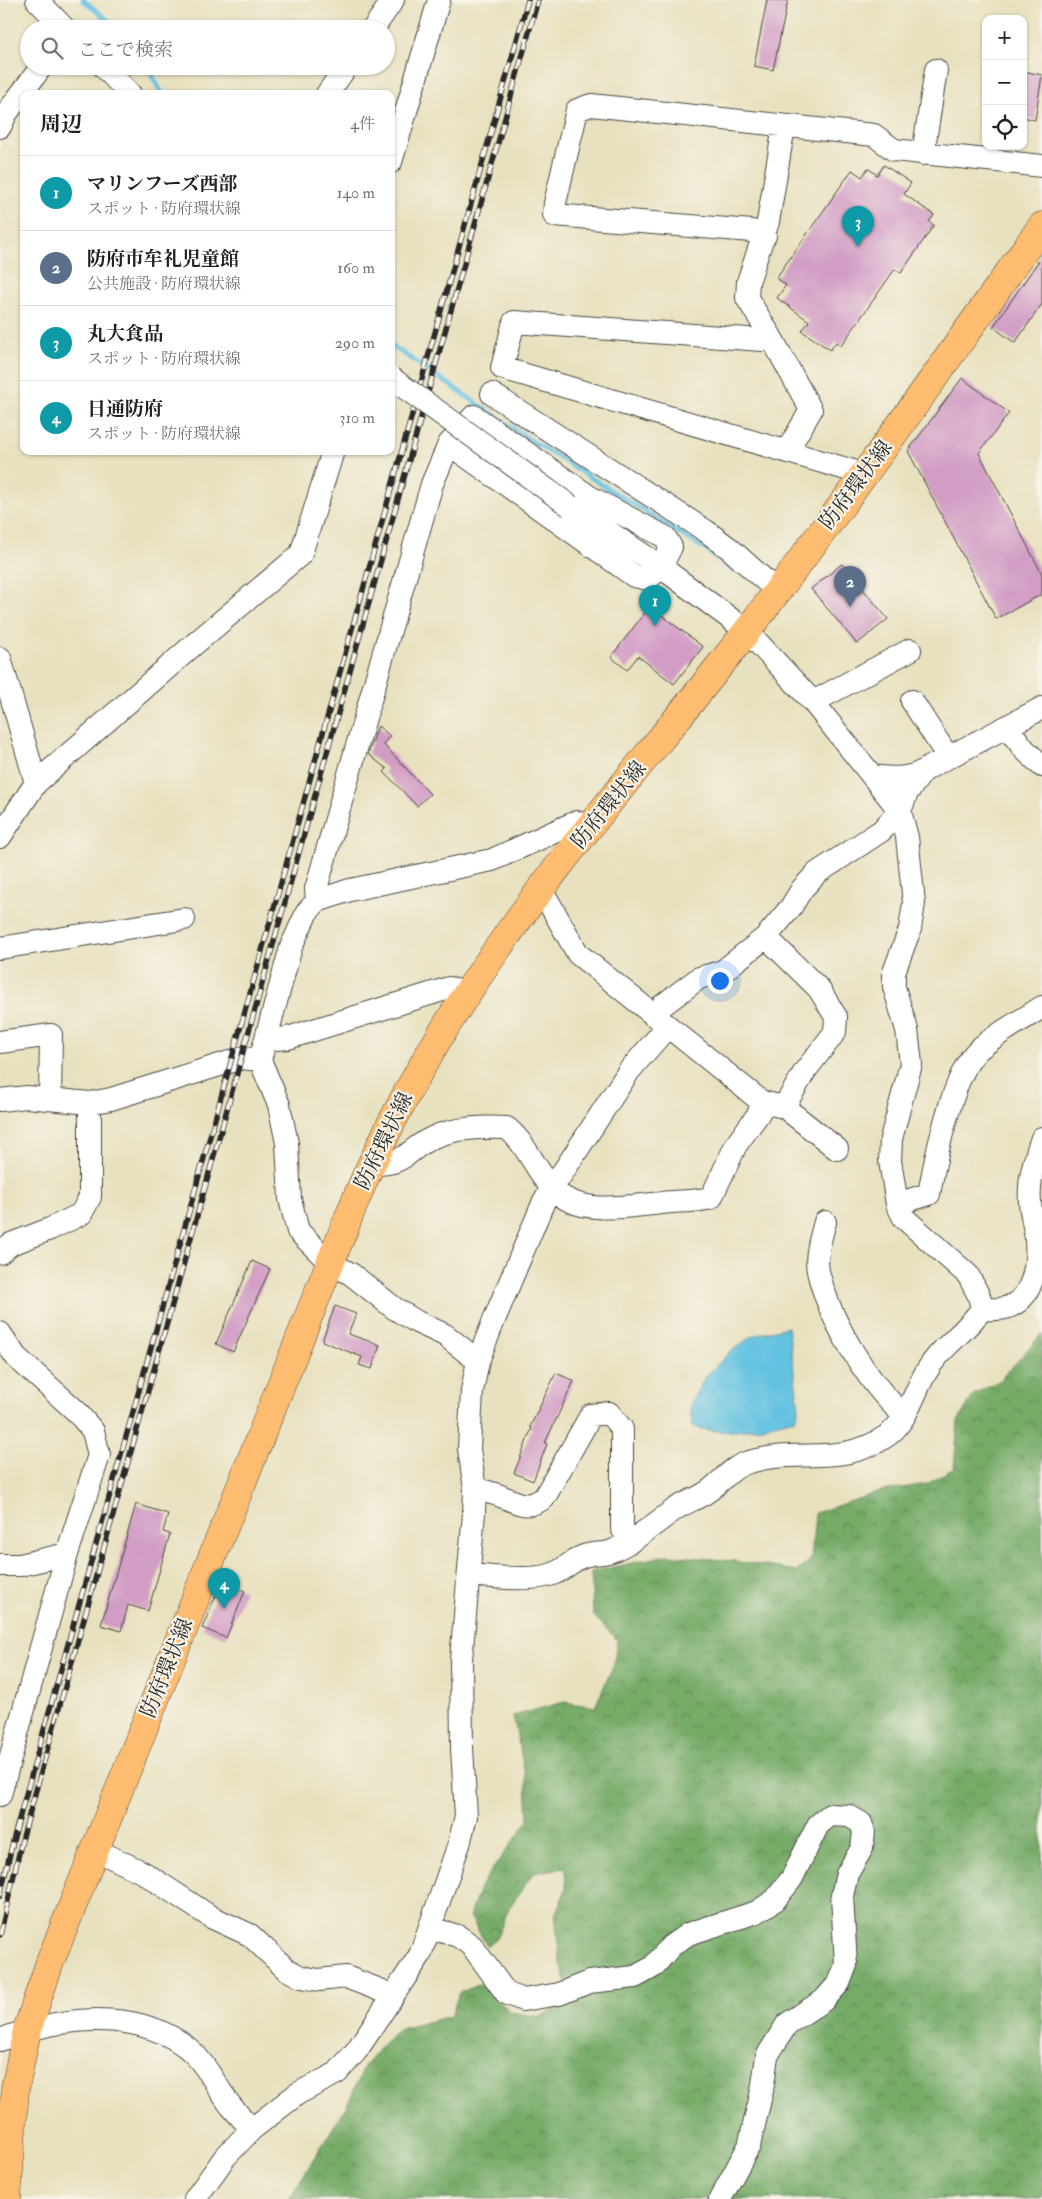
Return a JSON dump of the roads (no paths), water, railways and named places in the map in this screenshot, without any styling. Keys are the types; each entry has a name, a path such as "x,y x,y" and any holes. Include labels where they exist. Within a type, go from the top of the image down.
{"main road":[{"name":"防府環状線","path":"7,2199 15,2089 27,2030 50,1962 330,1263 372,1164 415,1078 467,992 539,894 747,631 861,478 1042,226"}],"street":[{"path":"37,0 56,20"},
{"path":"379,20 393,0"},
{"path":"395,148 438,0"},
{"path":"923,154 936,70"},
{"path":"26,90 36,75"},
{"path":"111,75 126,90"},
{"path":"330,90 341,75"},
{"path":"7,119 20,99"},
{"path":"764,236 752,231 554,215 555,203 577,110 591,105 874,135 894,150 1042,166"},
{"path":"784,126 764,236 748,282 746,298 771,337 810,410 790,446 789,452"},
{"path":"317,901 316,889 429,494 449,444 483,405 502,368 514,322 762,340 771,337"},
{"path":"502,368 853,471 861,478"},
{"path":"395,381 570,506 661,567 747,631 813,702 900,811 906,837 914,903 910,929 894,972 894,987 907,1030 911,1064 891,1139 890,1161 897,1204 904,1218 968,1275 979,1296 982,1309 970,1325 942,1349 925,1373 904,1415 890,1434 863,1450 836,1455 799,1454 751,1461 737,1466 706,1493 677,1508 630,1542 612,1552 584,1556 554,1574 539,1577 469,1575"},
{"path":"449,444 634,576 648,579 661,567 671,547 665,537 590,497 483,405"},
{"path":"483,405 706,531 729,548 777,591"},
{"path":"0,837 36,784 191,647 301,554 332,455"},
{"path":"813,702 910,650"},
{"path":"0,658 36,784"},
{"path":"912,701 948,757"},
{"path":"872,776 904,778 920,774 948,757 1042,708"},
{"path":"1007,727 1025,750 1042,766"},
{"path":"195,2199 225,2157 252,2129 297,2094 337,2073 357,2050 420,1955 430,1928 459,1844 466,1816 461,1660 475,1489 469,1449 472,1391 478,1361 544,1202 660,1021 663,1005 699,978 723,970 766,937 791,907 802,889 817,873 881,831 900,811 907,794 920,774"},
{"path":"478,1361 445,1334 417,1322 394,1308 351,1274 330,1263 298,1231 290,1199 287,1142 279,1105 263,1050 291,947 307,912 317,901 350,890 471,866 492,860 576,822 592,826"},
{"path":"539,894 548,901 578,954 762,1102 784,1107 837,1149"},
{"path":"0,948 184,918"},
{"path":"766,937 819,989 836,1017 835,1032 805,1071 784,1107"},
{"path":"0,1100 27,1097 90,1103 111,1099 242,1058 288,1038 449,988 467,992"},
{"path":"897,1204 929,1194 936,1153 958,1083 976,1051 1042,1007"},
{"path":"0,1042 51,1035 50,1098"},
{"path":"372,1164 384,1164 400,1160 433,1137 450,1132 508,1128 517,1135 543,1177 562,1198 595,1207 618,1208 664,1202 694,1202 712,1198 736,1144 758,1113 762,1102"},
{"path":"0,1254 11,1244 50,1229 81,1214 90,1197 90,1103"},
{"path":"982,1309 1005,1308 1024,1296 1032,1280 1037,1256 1030,1202 1030,1185 1042,1138"},
{"path":"825,1222 818,1252 818,1270 833,1314 842,1334 875,1382 904,1415"},
{"path":"0,1333 16,1356 76,1411 93,1431 99,1455 67,1554 0,1795"},
{"path":"475,1489 502,1497 520,1505 536,1504 544,1498 591,1415 609,1413 622,1429 622,1528 630,1542"},
{"path":"0,1565 20,1565 67,1554"},
{"path":"430,1928 458,1936 472,1946 506,1993 523,2000 559,1994 589,1982 635,1976 653,1967 671,1946 688,1934 757,1912 775,1900 792,1878 818,1825 830,1815 849,1816 861,1824 864,1832 862,1848 847,1874 842,1896 846,1965 839,1983 824,2000 787,2024 767,2056 762,2091 749,2146 720,2199"},
{"path":"96,1850 144,1873 211,1917 250,1934 286,1970 301,1977 319,1980 346,1977 380,1990 392,1998"},
{"path":"0,2040 46,2025 101,2021 125,2021 153,2029 182,2043 203,2065 231,2106 252,2129"}],"water":[{"path":"788,1327 799,1408 795,1419 756,1428 731,1431 718,1431 692,1426 690,1405 705,1377 730,1352 752,1336"}],"waterway":[{"path":"83,0 108,20"},
{"path":"152,75 160,90"},
{"path":"395,348 532,441 705,549 734,571"}],"railway":[{"path":"0,1896 14,1837 528,0"},
{"path":"0,1935 22,1840 538,0"}],"place":[{"name":"丸大食品","path":"858,247"},
{"name":"防府市牟礼児童館","path":"850,607"},
{"name":"マリンフーズ西部","path":"655,626"},
{"name":"日通防府","path":"224,1609"}]}
